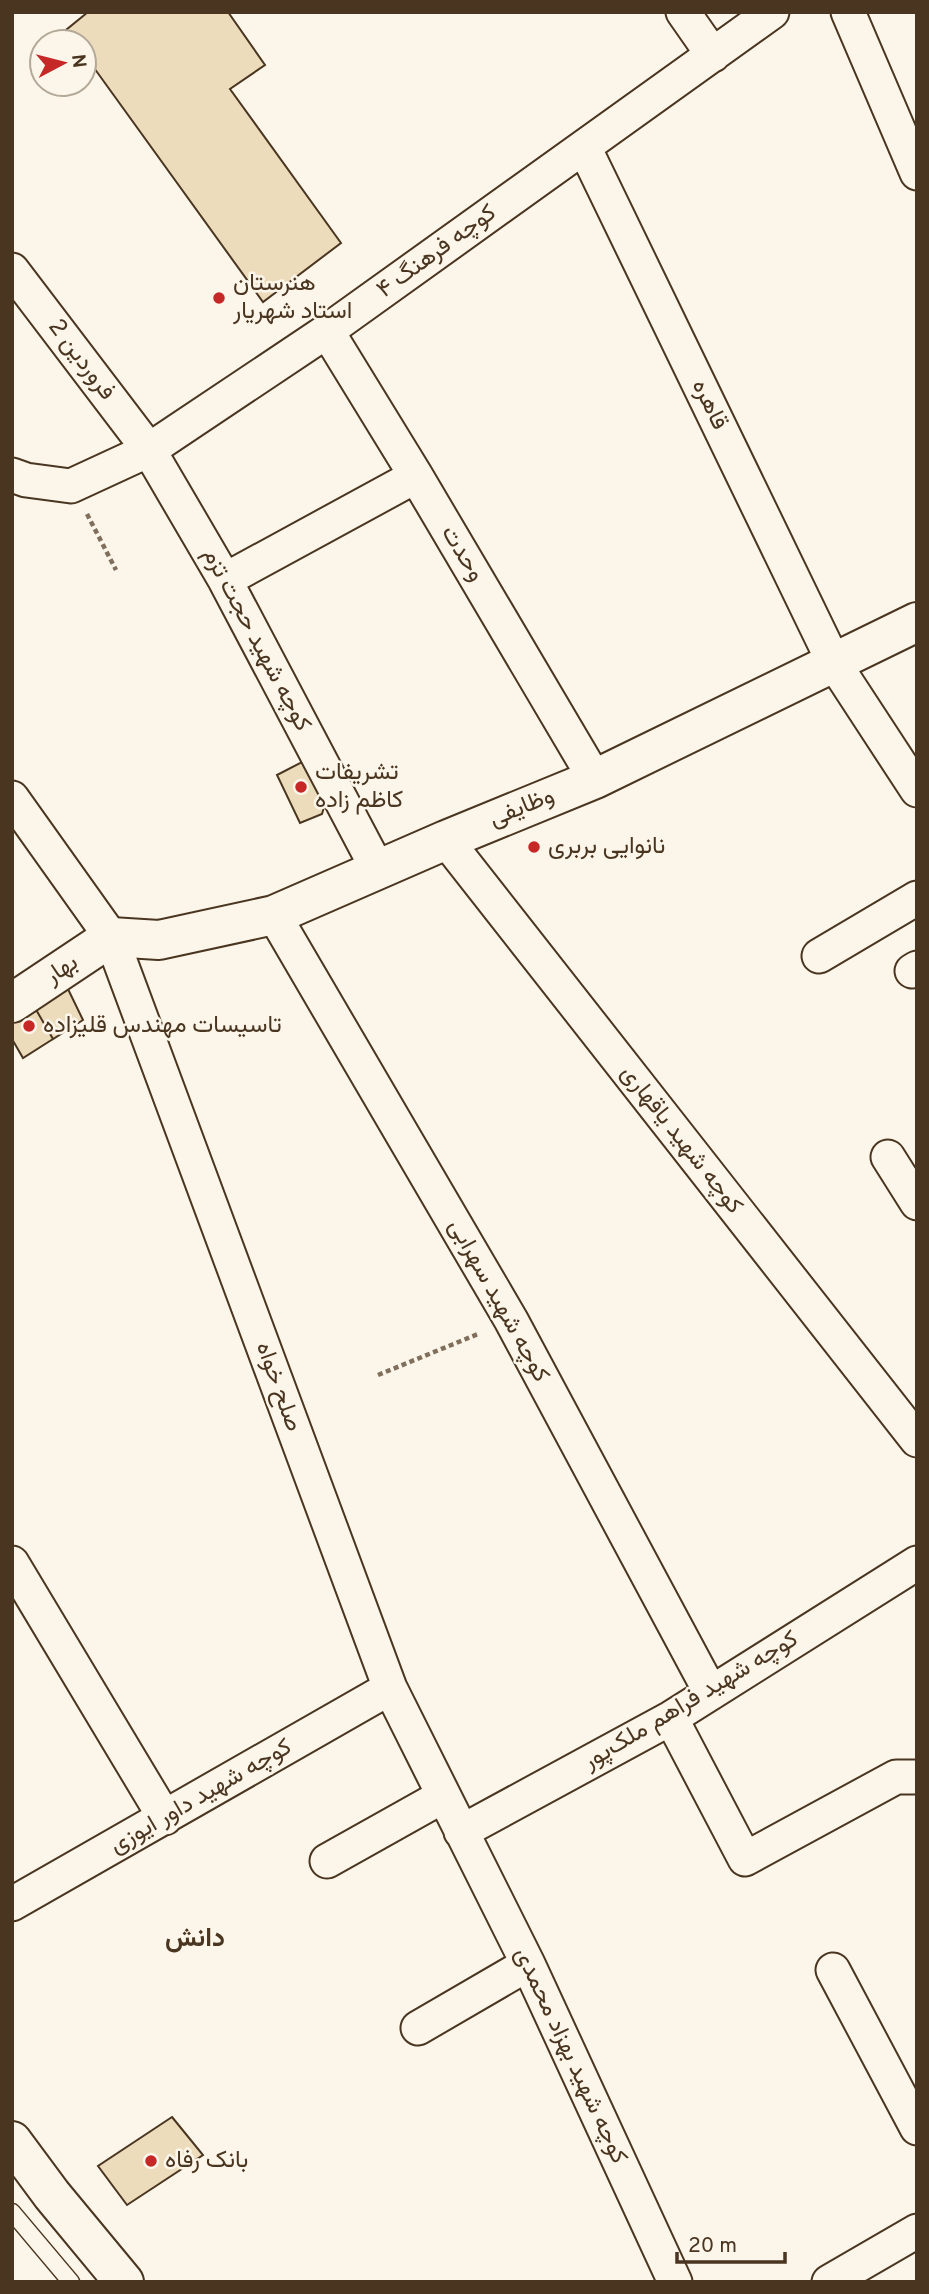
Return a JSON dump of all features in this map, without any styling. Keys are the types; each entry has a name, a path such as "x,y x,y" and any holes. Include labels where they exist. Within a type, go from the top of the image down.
{"street":[{"path":"683,12 713,55"},
{"name":"کوچه فرهنگ ۴","path":"71,486 149,450 327,331 772,12"},
{"path":"848,12 917,173"},
{"name":"قاهره","path":"584,147 834,663 917,790"},
{"name":"فروردین 2","path":"12,270 149,450"},
{"name":"وحدت","path":"327,331 595,779"},
{"name":"کوچه شهید حجت تزم","path":"149,450 225,580 378,870"},
{"path":"12,475 26,480 71,486"},
{"path":"225,580 416,476"},
{"name":"وظایفی","path":"111,937 159,940 274,915 595,779 917,622"},
{"name":"صلح خواه","path":"12,798 111,937 390,1688 461,1832"},
{"name":"کوچه شهید یاقهاری","path":"446,840 917,1440"},
{"path":"819,956 917,898"},
{"name":"کوچه شهید سهرابی","path":"274,915 511,1320 711,1693"},
{"name":"بهار","path":"12,1003 111,937"},
{"path":"888,1157 917,1203"},
{"path":"12,1563 166,1818"},
{"name":"کوچه شهید فراهم ملک‌پور","path":"461,1832 671,1718 917,1563"},
{"name":"کوچه شهید داور ایوزی","path":"12,1904 390,1688"},
{"path":"671,1718 745,1859 896,1777 917,1777"},
{"path":"327,1861 443,1796"},
{"name":"کوچه شهید بهزاد محمدی","path":"461,1832 528,1964 675,2282"},
{"path":"418,2028 528,1964"},
{"path":"834,1970 915,2120"},
{"path":"12,2141 52,2195 124,2282"},
{"path":"845,2278 917,2231"}],"lane":[{"path":"12,2211 71,2282"}],"path":[{"path":"71,486 116,570"},
{"path":"378,1376 511,1320"}],"building":[{"path":"88,12 228,12 265,65 230,89 341,243 263,302 98,73 98,28 68,28"},
{"name":"تشریفات کاظم زاده","path":"306,760 326,800 322,814 300,823 277,775"},
{"path":"67,987 83,1020 53,1039 31,1001"},
{"name":"تاسیسات مهندس قلیزاده","path":"31,1001 53,1039 23,1058 12,1039 12,1013"},
{"name":"بانک رفاه","path":"172,2117 203,2155 127,2205 98,2166"}],"place":[{"name":"هنرستان استاد شهریار","path":"219,298"},
{"name":"تشریفات کاظم زاده","path":"301,787"},
{"name":"نانوایی بربری","path":"534,847"},
{"name":"تاسیسات مهندس قلیزاده","path":"29,1026"},
{"name":"بانک رفاه","path":"151,2161"}],"district":[{"name":"دانش","path":"195,1939"}]}
